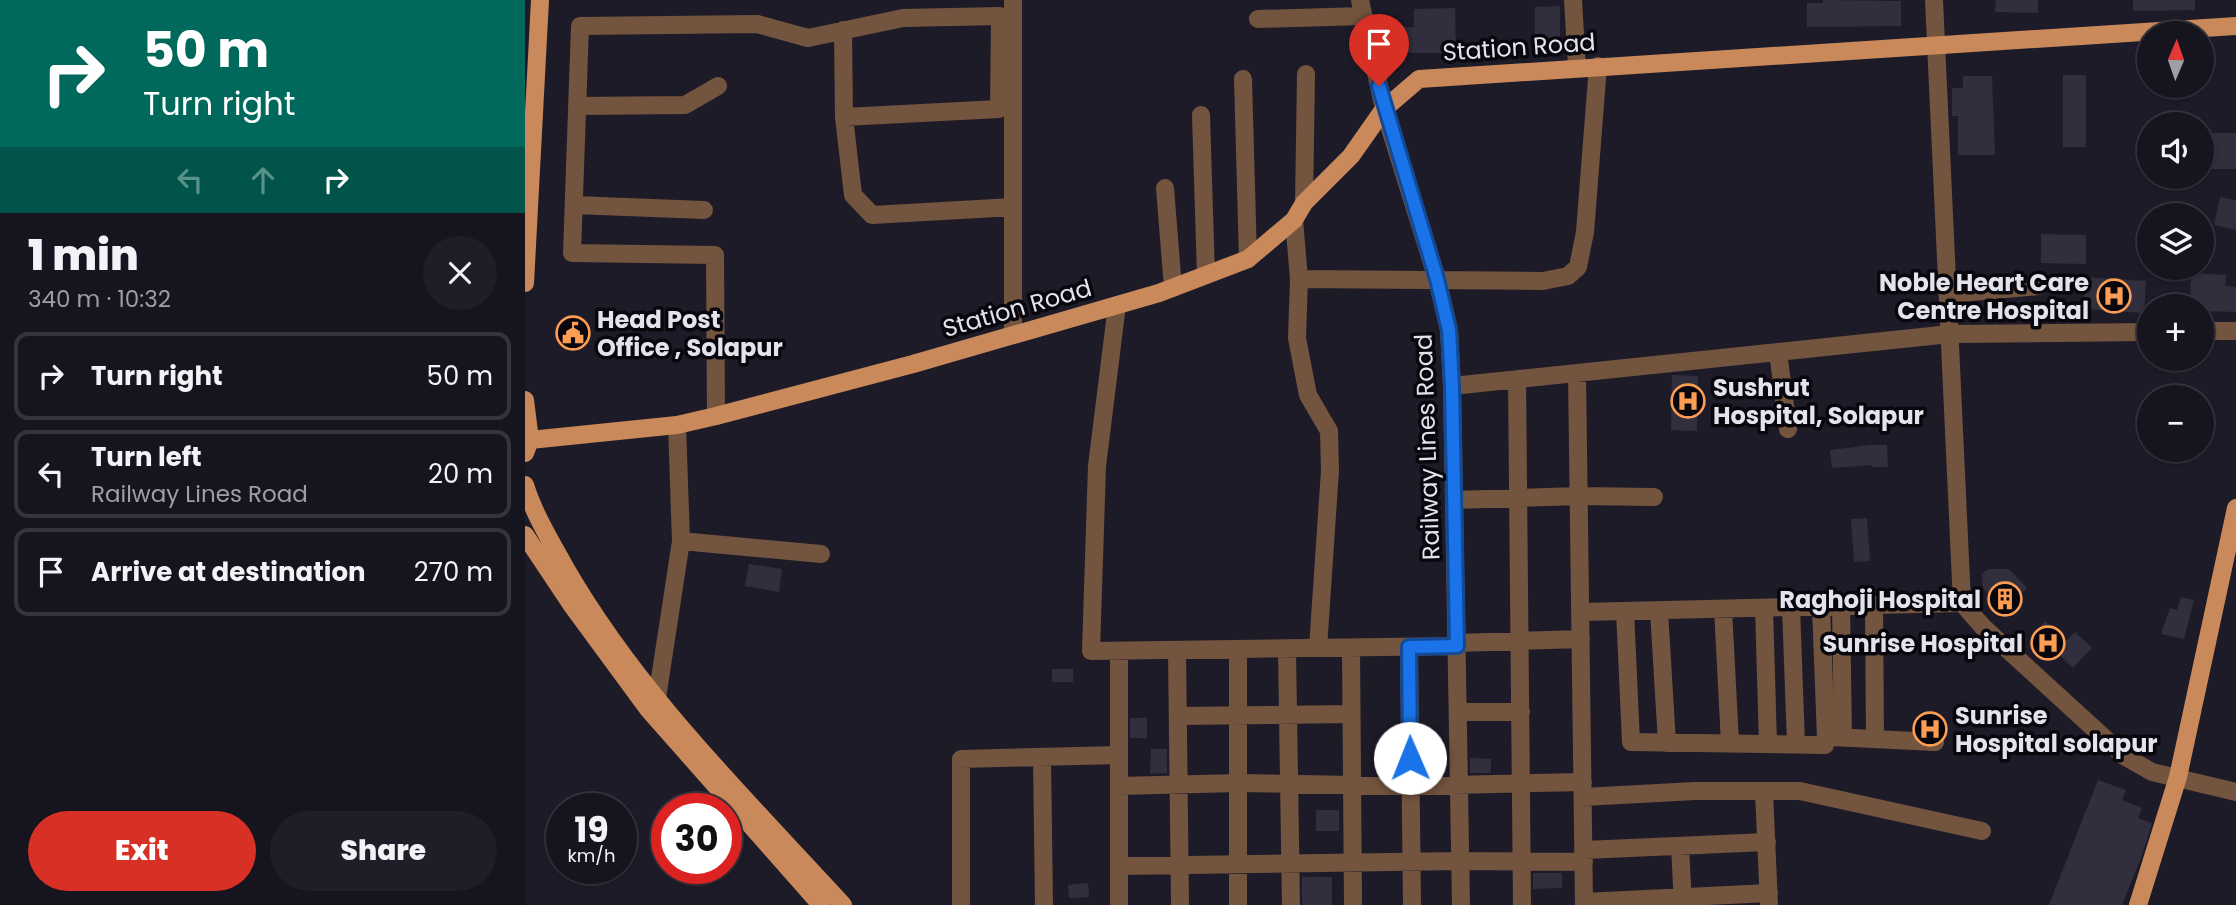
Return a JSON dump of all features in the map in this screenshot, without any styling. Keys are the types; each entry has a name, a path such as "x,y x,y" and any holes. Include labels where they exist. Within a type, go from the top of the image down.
{"main road":[{"path":"525,283 540,0"},
{"name":"Station Road","path":"527,446 677,425 716,416 1117,305 1173,288 1248,259 1294,220 1304,203 1351,156 1384,109 1419,79 2236,26"},
{"path":"525,400 527,446"},
{"path":"525,485 535,512 589,608 657,698 692,742 843,905"},
{"path":"2138,905 2178,777 2236,508"},
{"path":"525,535 573,607 648,709 821,905"}],"street":[{"path":"1013,0 1013,335"},
{"path":"1573,0 1577,67"},
{"path":"1934,0 1962,603 1983,627 2124,756 2152,772 2236,792"},
{"path":"1258,19 1362,8"},
{"name":"Railway Lines Road","path":"1362,8 1384,109 1437,279 1449,330 1461,905"},
{"path":"716,416 715,255 572,253 580,26 757,24 808,38 903,18 1000,16 999,109 844,117"},
{"path":"843,30 844,117 853,195 872,215 1013,207"},
{"path":"1299,279 1543,281 1568,276 1578,267 1585,232 1598,66"},
{"path":"1304,203 1306,74"},
{"path":"1243,79 1248,259"},
{"path":"577,106 685,105 718,86"},
{"path":"1201,115 1206,275"},
{"path":"1165,188 1173,288"},
{"path":"574,205 704,210"},
{"path":"1294,220 1299,279 1297,338 1307,396 1329,431 1330,470 1318,648"},
{"path":"1948,294 2039,286"},
{"path":"1117,305 1097,466 1091,651 1409,647 1581,639"},
{"path":"2214,331 2236,331"},
{"path":"1452,386 1950,334 2137,332"},
{"path":"1778,352 1789,429"},
{"path":"1577,373 1584,903 1769,899 1764,792"},
{"path":"1517,379 1523,905"},
{"path":"657,698 681,541 677,425"},
{"path":"1454,500 1579,496 1654,497"},
{"path":"681,541 821,554"},
{"path":"1581,612 1962,603"},
{"path":"1874,605 1875,739"},
{"path":"1834,738 1841,606"},
{"path":"1791,607 1796,744"},
{"path":"1821,607 1834,738"},
{"path":"1764,608 1768,744"},
{"path":"1723,609 1730,743"},
{"path":"1625,611 1631,742 1825,745 1834,738 1935,742"},
{"path":"1659,611 1667,743"},
{"path":"1409,647 1412,905"},
{"path":"1351,648 1353,905"},
{"path":"1238,649 1238,905"},
{"path":"1287,649 1291,905"},
{"path":"1177,650 1180,905"},
{"path":"1119,651 1119,905"},
{"path":"1458,712 1521,712"},
{"path":"1178,716 1352,714"},
{"path":"961,905 961,759 1119,755"},
{"path":"1042,757 1044,905"},
{"path":"1119,786 1238,782 1411,786 1522,783 1583,789 1800,791 1982,831"},
{"path":"1119,866 1522,861 1680,846 1767,842"},
{"path":"1680,846 1683,901"}],"building":[{"path":"1823,0 1901,1 1901,26 1807,27 1807,3 1823,3"},
{"path":"1996,0 2038,0 2038,13 1995,12"},
{"path":"2133,0 2195,0 2195,10 2133,11"},
{"path":"1560,6 1560,43 1535,43 1535,7"},
{"path":"1455,8 1456,53 1387,53 1387,27 1414,27 1414,9"},
{"path":"2063,75 2086,75 2086,147 2063,147"},
{"path":"1963,76 1992,76 1995,155 1958,155 1958,116 1952,116 1952,88 1963,88"},
{"path":"2214,133 2236,133 2236,169 2214,169"},
{"path":"2220,197 2236,200 2236,230 2214,225"},
{"path":"2041,234 2086,235 2086,264 2041,263"},
{"path":"2214,274 2226,275 2225,286 2236,287 2236,312 2214,311 2214,294 2190,294 2191,280 2214,280"},
{"path":"2085,277 2146,281 2145,294 2137,294 2137,313 2083,309"},
{"path":"1672,375 1698,376 1697,431 1671,430"},
{"path":"1887,445 1888,467 1871,465 1832,468 1830,450"},
{"path":"1867,518 1870,561 1854,562 1851,519"},
{"path":"749,564 782,569 779,592 745,586"},
{"name":"Raghoji Hospital","path":"1988,569 2009,569 2027,588 2004,610 1983,588 1982,574"},
{"path":"2181,597 2194,600 2184,639 2161,634 2170,608 2177,610"},
{"path":"2045,621 2066,641 2075,632 2092,648 2073,668 2054,650 2045,659 2033,648 2040,642 2032,635"},
{"path":"1052,669 1073,669 1073,682 1052,682"},
{"path":"1130,718 1147,718 1147,738 1130,738"},
{"path":"1151,749 1167,749 1167,773 1150,774"},
{"path":"1470,758 1491,759 1491,773 1470,773"},
{"path":"2098,780 2126,790 2122,800 2142,808 2138,818 2152,823 2141,858 2122,905 2049,905"},
{"path":"1316,810 1339,810 1339,831 1316,831"},
{"path":"1533,873 1562,873 1562,888 1533,889"},
{"path":"1302,877 1332,877 1332,905 1302,905"},
{"path":"1088,883 1089,897 1069,898 1068,885"}],"place":[{"name":"Noble Heart Care Centre Hospital","path":"2114,296"},
{"name":"Head Post Office , Solapur","path":"573,333"},
{"name":"Sushrut Hospital, Solapur","path":"1688,401"},
{"name":"Raghoji Hospital","path":"2005,599"},
{"name":"Sunrise Hospital","path":"2048,643"},
{"name":"Sunrise Hospital solapur","path":"1930,729"}],"route":[{"path":"1379,86 1437,279 1449,330 1452,386 1457,646 1409,647 1410,758"}]}
